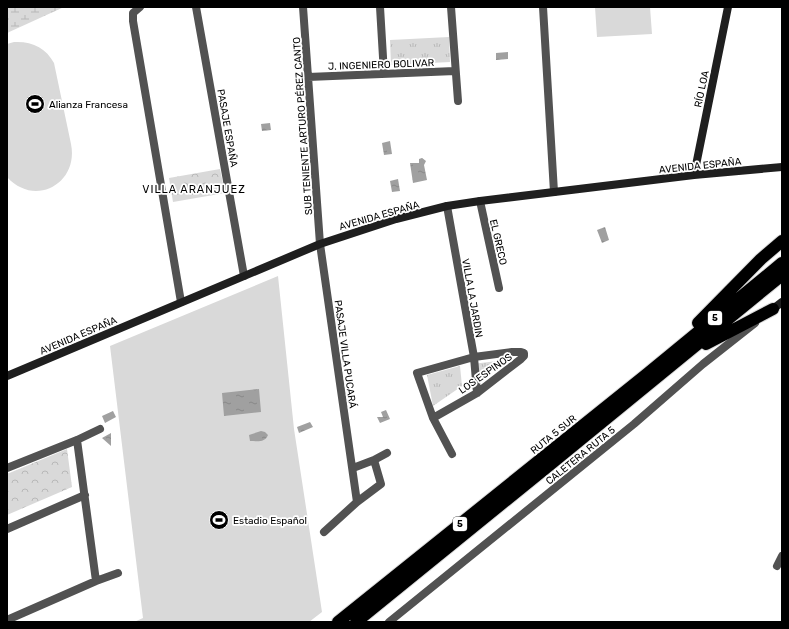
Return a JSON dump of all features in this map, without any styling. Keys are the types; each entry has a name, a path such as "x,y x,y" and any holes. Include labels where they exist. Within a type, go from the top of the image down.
{"highway":[{"path":"653,375 754,265 782,241"},
{"name":"RUTA 5 SUR","path":"356,622 653,375 782,263"},
{"name":"RUTA 5 SUR","path":"338,622 782,275"},
{"path":"653,375 778,305"}],"main road":[{"name":"RÍO LOA","path":"694,175 728,7"},
{"name":"AVENIDA ESPAÑA","path":"7,376 320,244 396,219 447,206 480,201 694,175 782,167"}],"street":[{"path":"140,7 133,13 133,21 181,302"},
{"name":"PASAJE ESPAÑA","path":"196,7 244,276"},
{"name":"SUB TENIENTE ARTURO PÉREZ CANTO","path":"303,7 320,244"},
{"path":"380,7 384,74"},
{"path":"451,7 458,100"},
{"path":"543,7 554,192"},
{"name":"J. INGENIERO BOLIVAR","path":"308,77 455,70"},
{"name":"EL GRECO","path":"480,201 499,288"},
{"name":"VILLA LA JARDIN","path":"447,206 474,357 477,393"},
{"name":"PASAJE VILLA PUCARÁ","path":"320,244 357,502"},
{"name":"CALETERA RUTA 5","path":"389,622 634,424 703,364 778,305"},
{"name":"LOS ESPINOS","path":"434,418 477,393 517,363 524,356 524,353 512,352 474,357"},
{"path":"452,454 434,418 418,373 474,357"},
{"path":"7,468 77,440 100,429"},
{"path":"77,440 96,581"},
{"path":"353,468 387,453"},
{"path":"324,532 357,502 381,484 374,460"},
{"path":"7,529 84,495"},
{"path":"776,566 782,556"},
{"path":"7,620 96,581 118,573"}],"green space":[{"path":"7,7 64,7 7,33"},
{"path":"595,7 650,7 652,34 597,37"},
{"path":"449,37 450,62 391,65 390,40"},
{"name":"Alianza Francesa","path":"14,42 38,46 47,53 54,63 71,144 72,158 68,170 62,180 52,187 42,190 30,190 18,186 7,177 7,44"},
{"path":"220,169 225,193 173,202 169,178"},
{"name":"Estadio Español","path":"278,276 294,429 322,612 309,622 134,622 143,618 110,346"},
{"path":"506,360 474,380 472,364"},
{"path":"460,366 462,386 433,406 427,375"},
{"path":"67,449 72,487 7,515 7,474"}],"water":[{"path":"508,52 508,59 496,60 496,53"},
{"path":"270,123 271,130 262,131 261,124"},
{"path":"390,141 392,154 384,155 382,143"},
{"path":"422,158 426,161 424,165 427,180 413,183 410,163 419,163 419,159"},
{"path":"398,179 400,191 392,192 390,181"},
{"path":"605,227 609,240 602,243 597,230"},
{"path":"259,389 261,412 224,416 222,393"},
{"path":"386,410 390,419 380,423 377,417 383,417 381,412"},
{"path":"113,411 116,417 105,423 102,416"},
{"path":"310,422 313,427 299,433 297,427"},
{"path":"261,431 268,435 267,438 260,441 250,441 249,435"},
{"path":"111,433 111,446 102,438"}],"place":[{"name":"Alianza Francesa","path":"35,104"},
{"name":"Estadio Español","path":"219,520"}],"district":[{"name":"VILLA ARANJUEZ","path":"194,189"}]}
